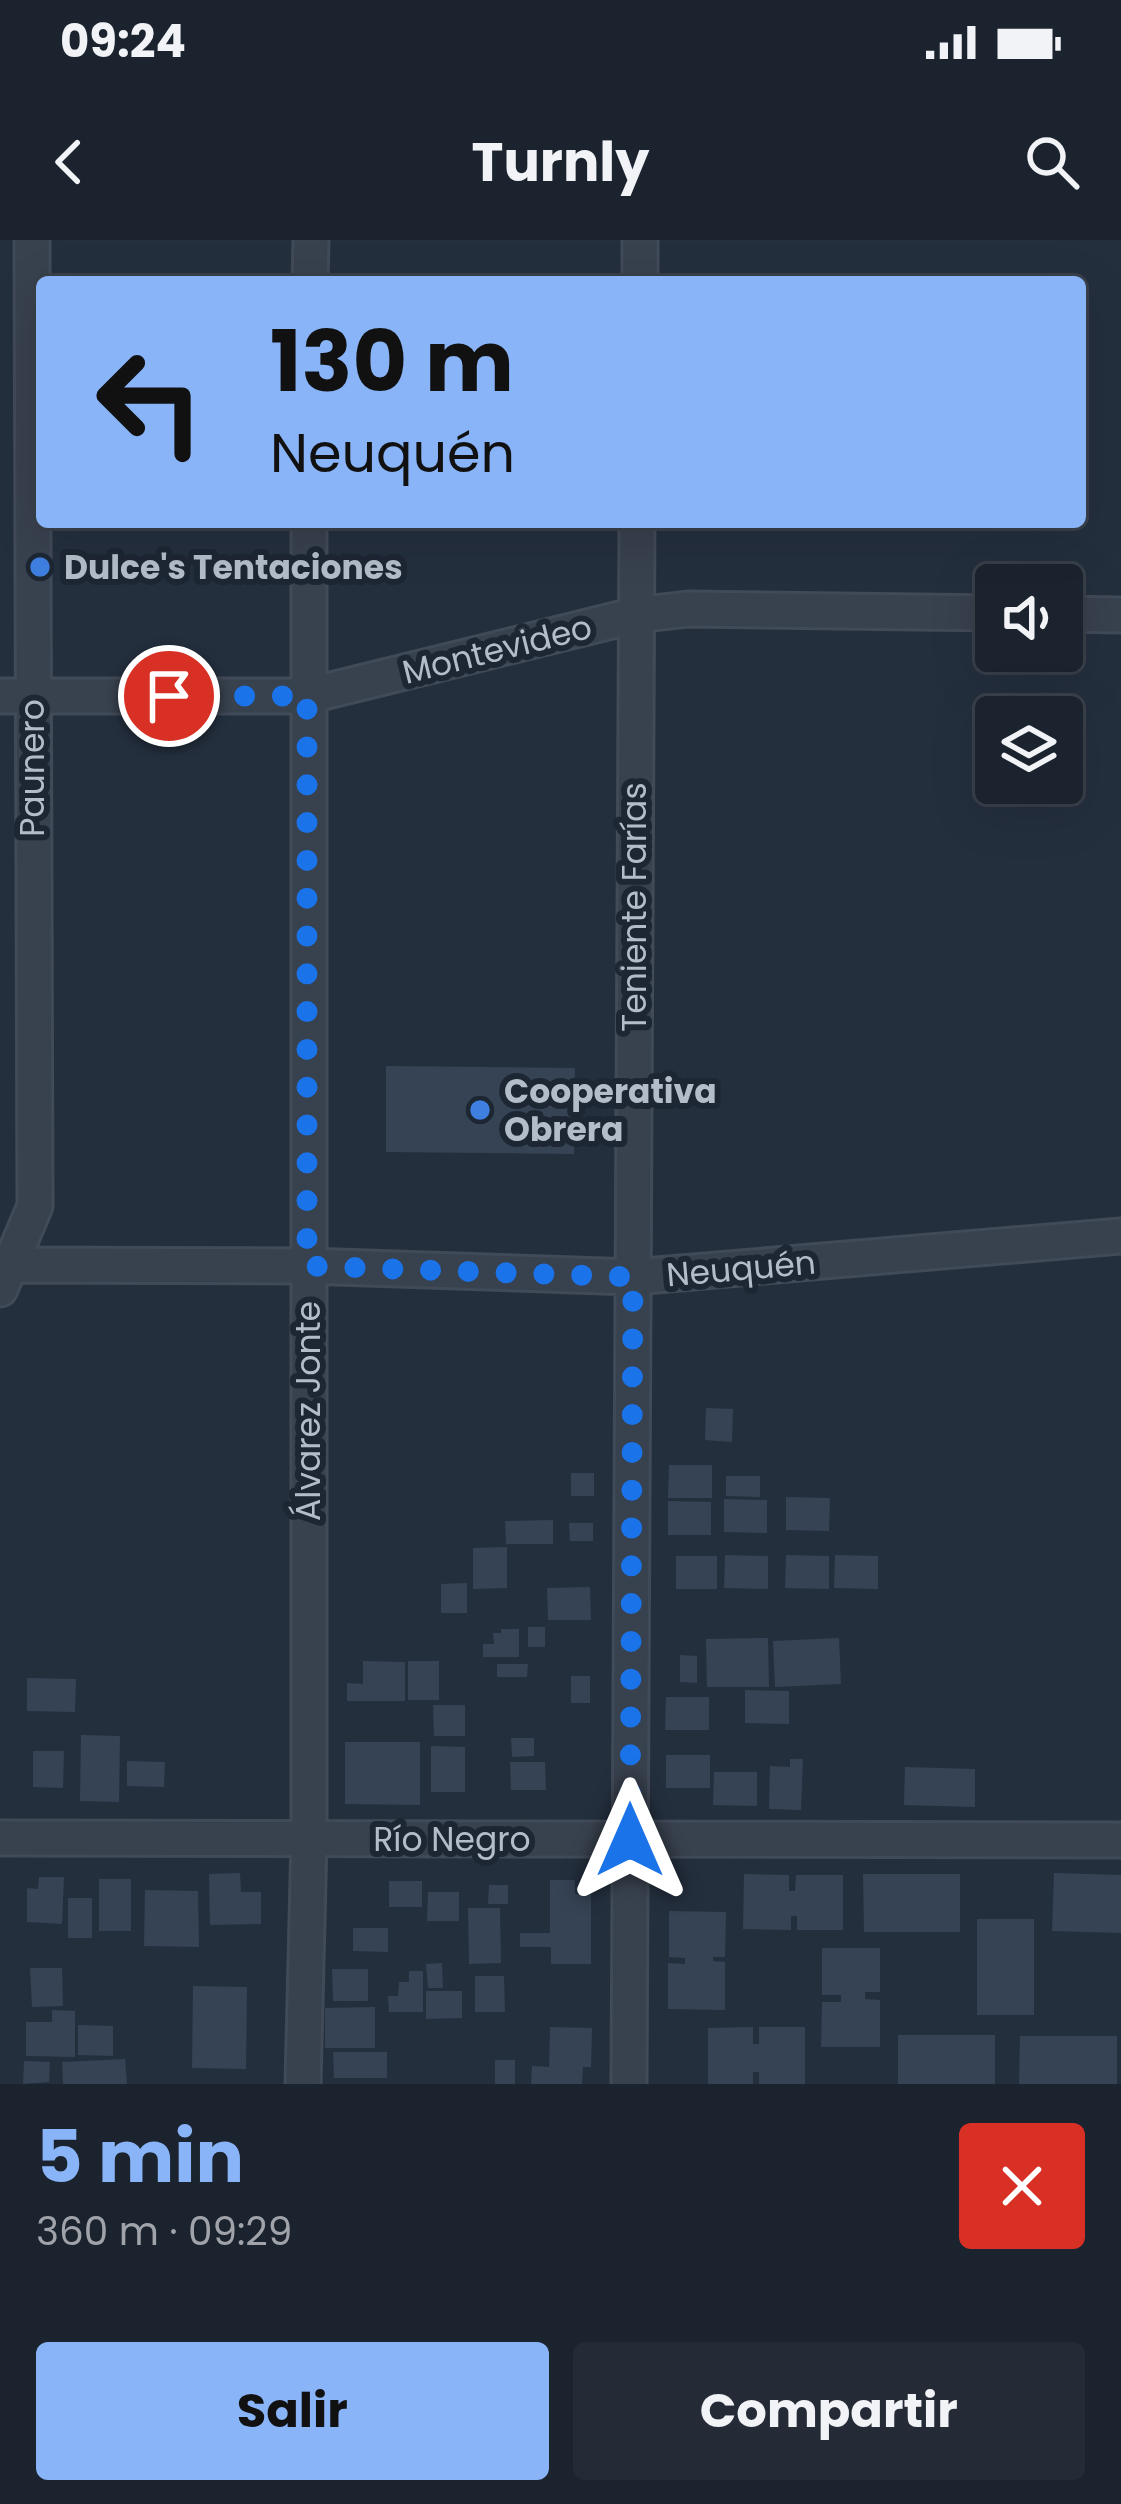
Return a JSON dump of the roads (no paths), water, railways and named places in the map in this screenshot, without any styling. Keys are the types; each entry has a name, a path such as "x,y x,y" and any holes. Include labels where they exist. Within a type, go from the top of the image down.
{"street":[{"name":"Paunero","path":"4,1273 35,1206 16,696 32,240"},
{"path":"310,276 311,240"},
{"path":"640,240 640,276"},
{"name":"Álvarez Jonte","path":"303,2084 309,1839 308,528"},
{"name":"Teniente Farías","path":"628,2084 637,528"},
{"name":"Montevideo","path":"16,696 307,696 636,615 688,609 975,614"},
{"path":"1083,614 1121,615"},
{"name":"Neuquén","path":"4,1273 307,1266 633,1277 1121,1236"},
{"name":"Río Negro","path":"0,1838 1121,1840"}],"place":[{"name":"Dulce's Tentaciones","path":"40,567"},
{"name":"Cooperativa Obrera","path":"480,1110"}]}
